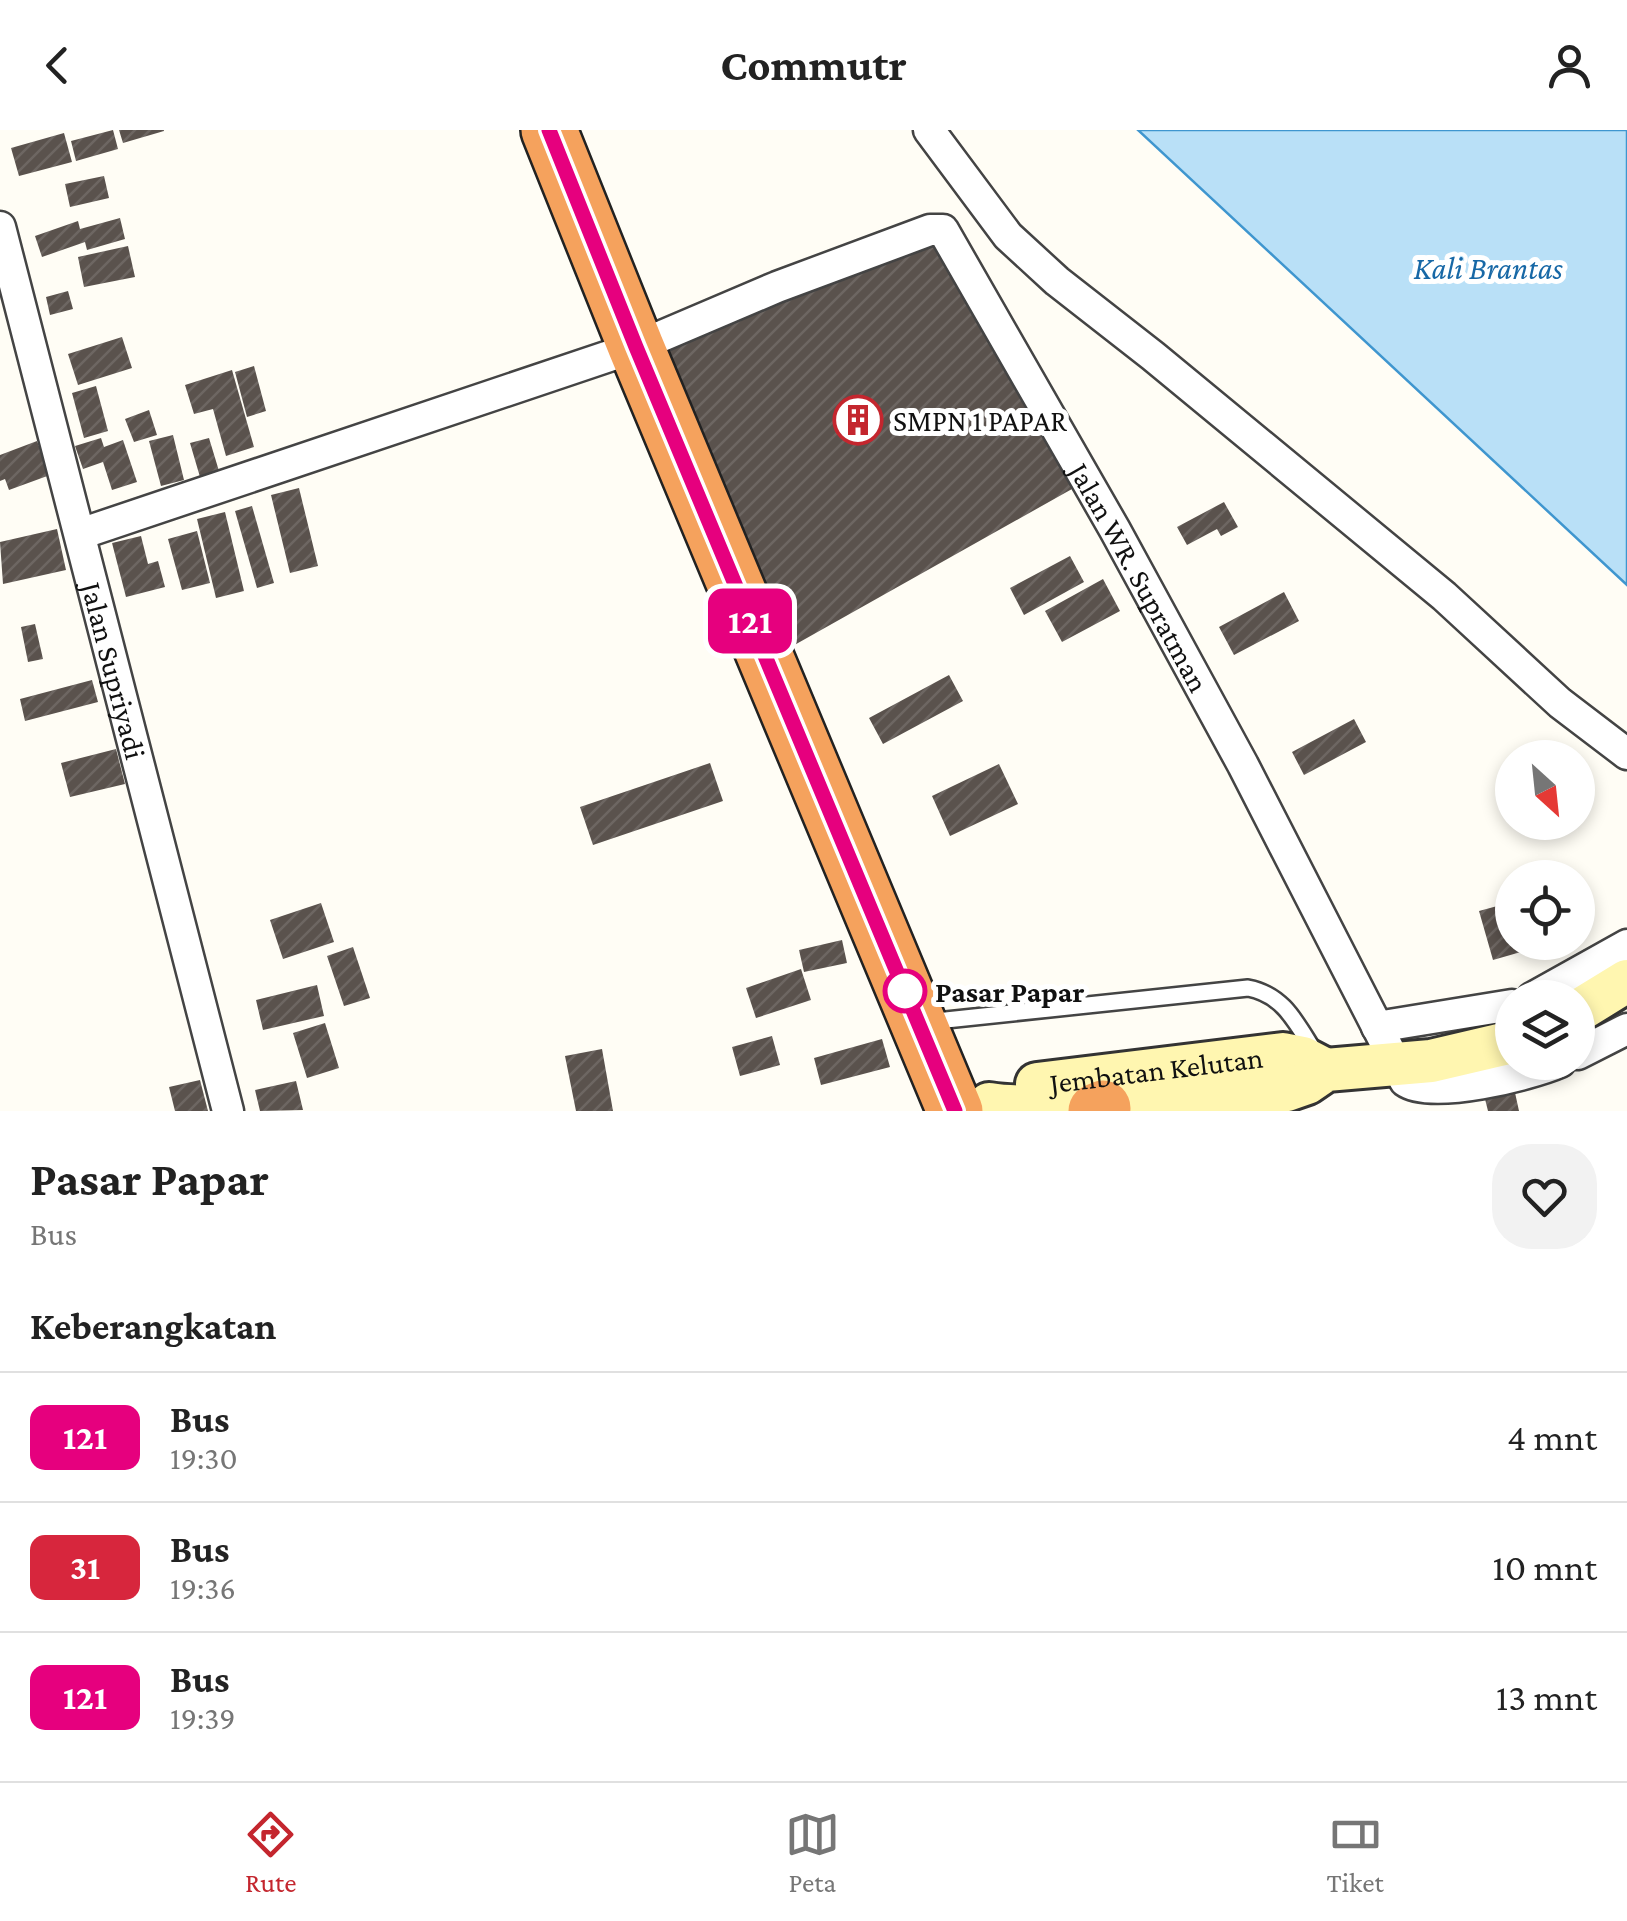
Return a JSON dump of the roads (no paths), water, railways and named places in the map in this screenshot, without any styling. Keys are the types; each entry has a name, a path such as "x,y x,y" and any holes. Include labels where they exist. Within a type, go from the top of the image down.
{"highway":[{"path":"549,130 918,1023 968,1109"}],"main road":[{"path":"1595,1001 1627,981"},
{"name":"Jembatan Kelutan","path":"968,1109 1073,1104 1100,1110 1287,1090 1387,1045 1430,1062 1495,1046"},
{"name":"Jembatan Kelutan","path":"968,1109 1037,1084 1283,1054 1326,1070"}],"street":[{"path":"929,130 1008,236 1057,281 1444,596 1560,703 1627,754"},
{"name":"Jalan Supriyadi","path":"0,227 228,1111"},
{"name":"Jalan WR. Supratman","path":"636,347 794,280 930,230 944,230 1243,764 1387,1045"},
{"path":"80,534 636,347"},
{"path":"1564,980 1627,945"},
{"path":"1495,1010 1387,1045 1405,1082 1414,1088 1495,1079"},
{"path":"1595,1045 1627,1029"}],"lane":[{"path":"918,1023 1248,988 1278,998 1326,1070"}],"water":[{"name":"Kali Brantas","path":"1138,130 1627,130 1627,585"}],"place":[{"name":"SMPN 1 PAPAR","path":"858,420"},
{"name":"Pasar Papar","path":"905,991"}]}
